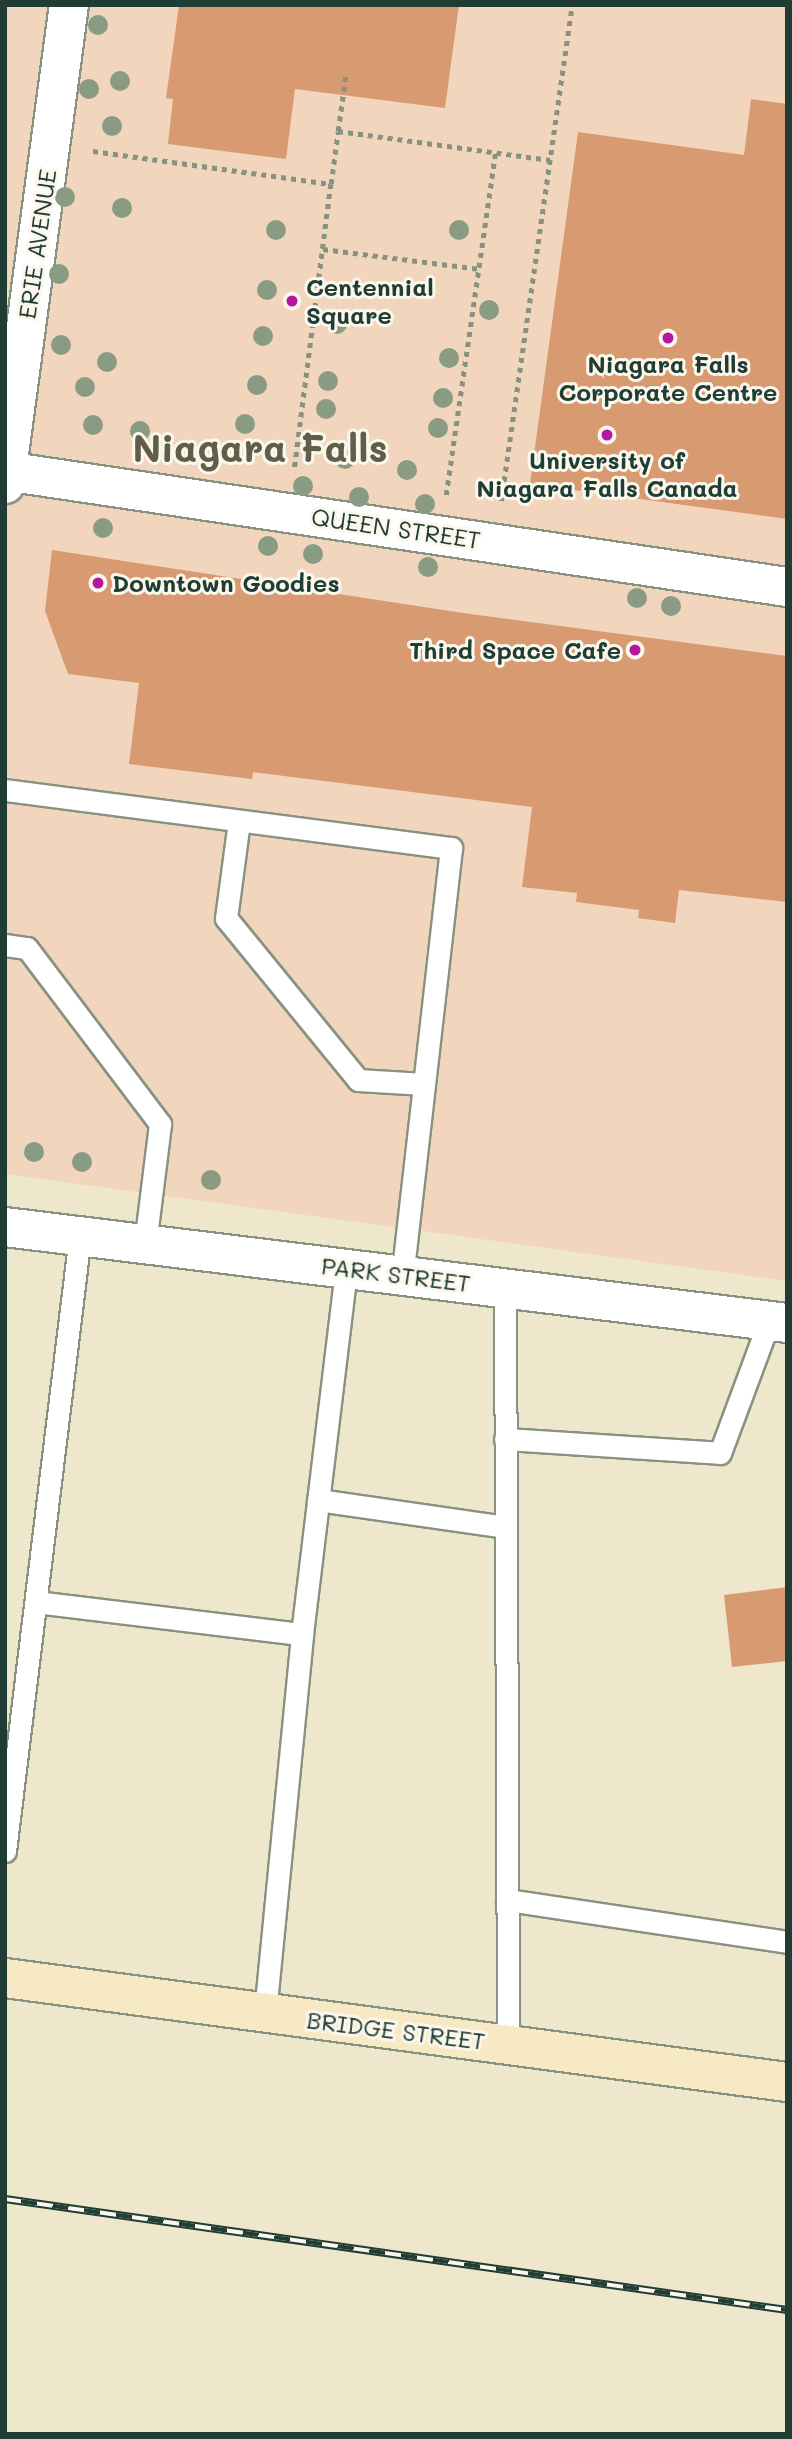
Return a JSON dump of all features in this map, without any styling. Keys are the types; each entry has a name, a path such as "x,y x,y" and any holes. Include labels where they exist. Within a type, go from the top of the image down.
{"main road":[{"name":"BRIDGE STREET","path":"5,1978 787,2082"}],"street":[{"name":"ERIE AVENUE","path":"6,475 69,5"},
{"name":"QUEEN STREET","path":"6,475 787,587"},
{"name":"PARK STREET","path":"5,1227 778,1322"}],"lane":[{"path":"5,790 451,848 402,1275"},
{"path":"239,821 226,918 358,1080 424,1084"},
{"path":"5,945 27,948 159,1124 145,1244"},
{"path":"5,1851 80,1236"},
{"path":"265,2013 302,1634 346,1268"},
{"path":"505,1287 508,2045"},
{"path":"505,1439 720,1453 778,1322"},
{"path":"318,1500 505,1527"},
{"path":"36,1602 302,1634"},
{"path":"507,1900 787,1942"}],"path":[{"path":"500,505 572,5"},
{"path":"294,478 346,74"},
{"path":"338,131 550,160"},
{"path":"50,145 331,184"},
{"path":"445,497 495,153"},
{"path":"323,248 480,269"}],"shaded area":[{"path":"6,5 787,5 787,1281 5,1174 5,342 10,295 5,289"}],"building":[{"path":"179,5 459,5 445,108 295,89 286,159 168,144 173,99 166,98"},
{"name":"Niagara Falls Corporate Centre","path":"751,99 787,104 787,519 530,484 578,132 744,155"},
{"path":"52,550 463,613 787,656 787,902 679,890 675,923 638,918 639,910 576,902 577,893 522,887 532,807 253,772 252,779 129,764 139,683 68,674 45,611"},
{"path":"787,1587 787,1661 732,1667 724,1595"}],"railway":[{"path":"5,2199 787,2310"}],"place":[{"name":"Centennial Square","path":"292,301"},
{"name":"Niagara Falls Corporate Centre","path":"668,338"},
{"name":"University of Niagara Falls Canada","path":"607,435"},
{"name":"Downtown Goodies","path":"98,583"},
{"name":"Third Space Cafe","path":"635,650"}],"district":[{"name":"Niagara Falls","path":"260,448"}]}
